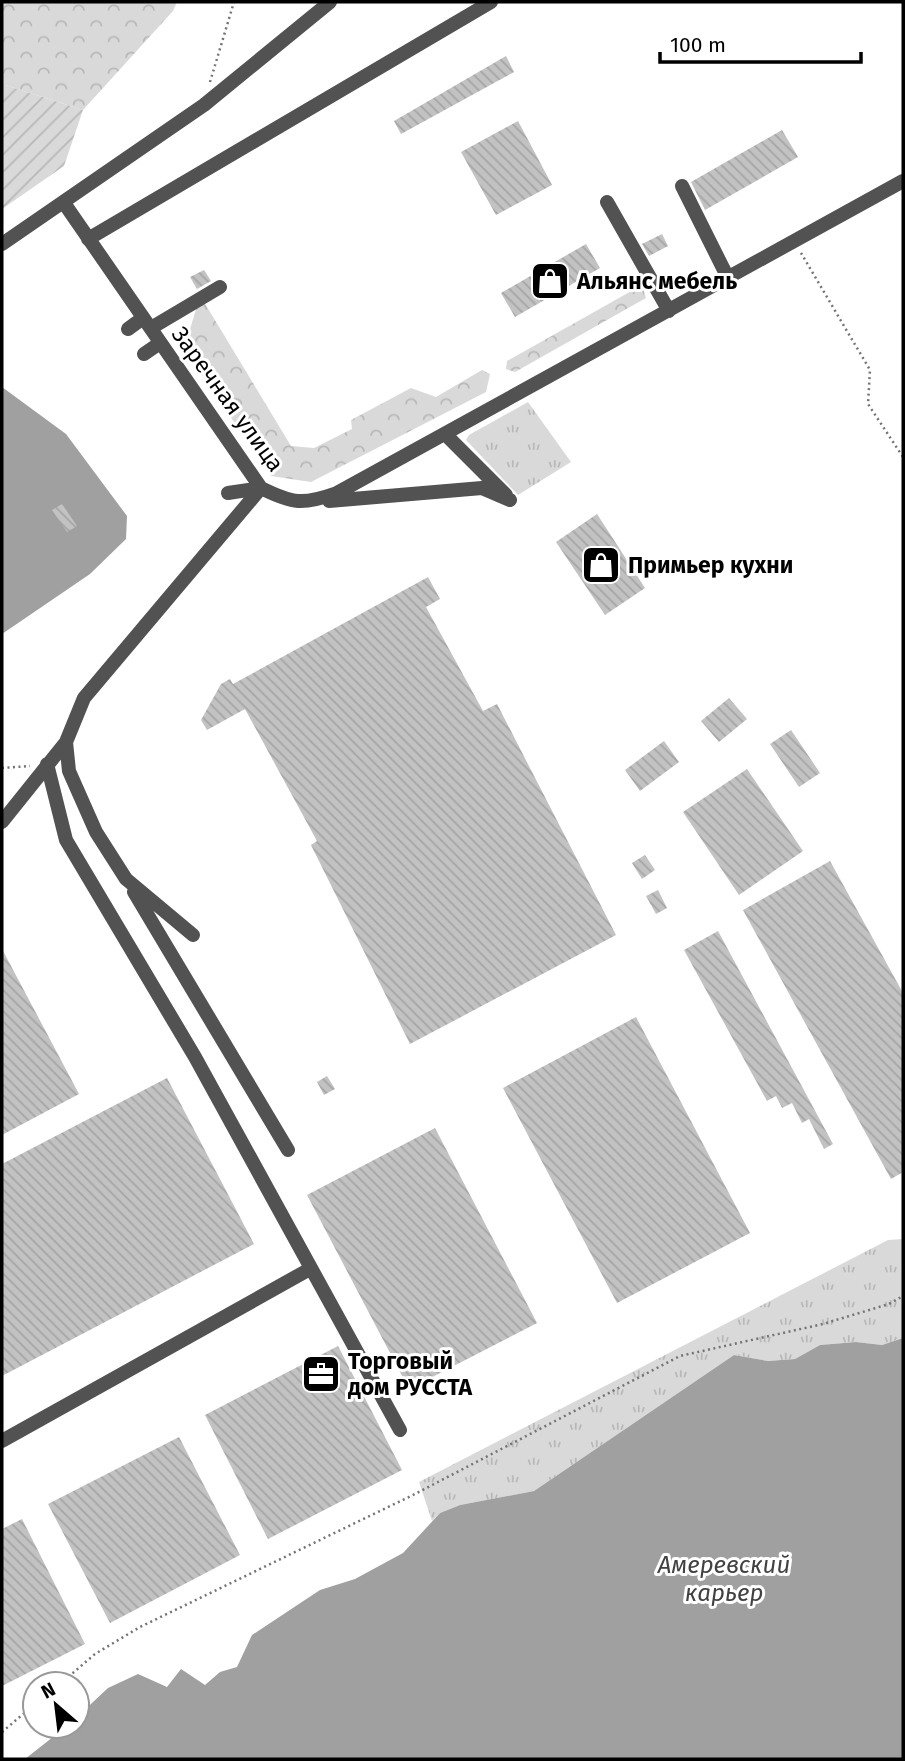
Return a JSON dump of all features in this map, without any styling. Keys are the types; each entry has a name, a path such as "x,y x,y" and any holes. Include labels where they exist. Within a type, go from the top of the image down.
{"street":[{"path":"2,244 204,105 330,2"},
{"path":"88,239 491,2"},
{"path":"310,503 337,493 903,181"},
{"path":"682,186 728,278"},
{"path":"607,202 669,311"},
{"name":"Заречная улица","path":"64,203 261,488 288,501 310,503 482,488 510,500 445,434"},
{"path":"128,329 147,323 220,287"},
{"path":"144,354 160,343"},
{"path":"228,493 261,488"},
{"path":"2,822 66,742 84,698 261,488"},
{"path":"66,742 69,771 96,832 288,1150"},
{"path":"47,764 66,840 195,1057 400,1430"},
{"path":"126,879 193,934"},
{"path":"2,1441 310,1269"}],"path":[{"path":"204,105 234,2"},
{"path":"794,242 870,370 868,404 903,457"},
{"path":"2,768 47,764"},
{"path":"76,1670 95,1654 140,1627 413,1495 680,1356 823,1324 889,1304 903,1297"},
{"path":"2,1732 21,1716"}],"green space":[{"path":"2,2 177,2 173,11 83,110 2,84"},
{"path":"2,84 83,110 64,166 2,209"},
{"path":"642,285 646,298 515,372 506,369 507,361"},
{"path":"204,302 291,446 314,448 352,429 351,420 411,388 436,397 482,370 490,374 486,392 311,482 271,476 184,349 197,306"},
{"path":"528,402 571,462 518,495 466,440 469,435"},
{"path":"903,1239 903,1338 882,1345 856,1342 820,1345 795,1359 768,1361 734,1355 534,1491 460,1505 440,1513 432,1521 419,1482 888,1240"}],"water":[{"path":"2,387 66,434 127,516 126,539 90,574 2,634"},
{"name":"Амеревский карьер","path":"903,1338 903,1759 25,1759 49,1740 91,1740 91,1704 108,1688 138,1674 167,1687 181,1669 205,1685 220,1672 237,1667 252,1635 320,1590 355,1579 403,1553 440,1513 460,1505 534,1491 734,1355 768,1361 795,1359 820,1345 856,1342 882,1345"}],"building":[{"path":"506,56 514,72 401,134 394,121"},
{"path":"518,121 552,185 496,215 461,152"},
{"path":"782,130 798,157 705,210 691,182"},
{"path":"662,234 668,246 649,256 642,244"},
{"name":"Альянс мебель","path":"586,244 600,268 515,317 501,293"},
{"path":"204,270 211,281 197,289 190,277"},
{"path":"62,504 77,526 67,532 52,510"},
{"name":"Примьер кухни","path":"597,514 645,588 605,615 556,542"},
{"path":"428,577 440,599 426,607 483,711 497,704 616,935 410,1044 311,845 317,841 245,709 207,730 201,720 221,684 230,679 233,684"},
{"path":"729,698 747,719 719,742 701,721"},
{"path":"791,730 820,773 799,787 770,744"},
{"path":"664,741 679,762 640,791 625,770"},
{"path":"747,769 803,851 739,895 683,812"},
{"path":"645,855 655,870 642,879 632,863"},
{"path":"830,861 903,993 903,1172 891,1179 743,910"},
{"path":"658,890 667,908 656,914 646,896"},
{"path":"718,931 833,1144 824,1149 809,1119 802,1123 792,1103 782,1108 776,1096 767,1101 684,950"},
{"path":"2,949 79,1094 2,1135"},
{"path":"636,1017 750,1233 617,1303 503,1088"},
{"path":"327,1076 335,1089 324,1095 317,1082"},
{"path":"167,1078 254,1244 2,1376 2,1164"},
{"path":"435,1128 537,1323 409,1389 307,1195"},
{"path":"338,1346 402,1470 268,1539 205,1415"},
{"path":"179,1437 240,1555 110,1623 48,1504"},
{"path":"22,1519 85,1644 34,1670 21,1670 21,1676 2,1686 2,1529"}],"place":[{"name":"Альянс мебель","path":"550,281"},
{"name":"Примьер кухни","path":"601,565"},
{"name":"Торговый дом РУССТА","path":"321,1374"}]}
